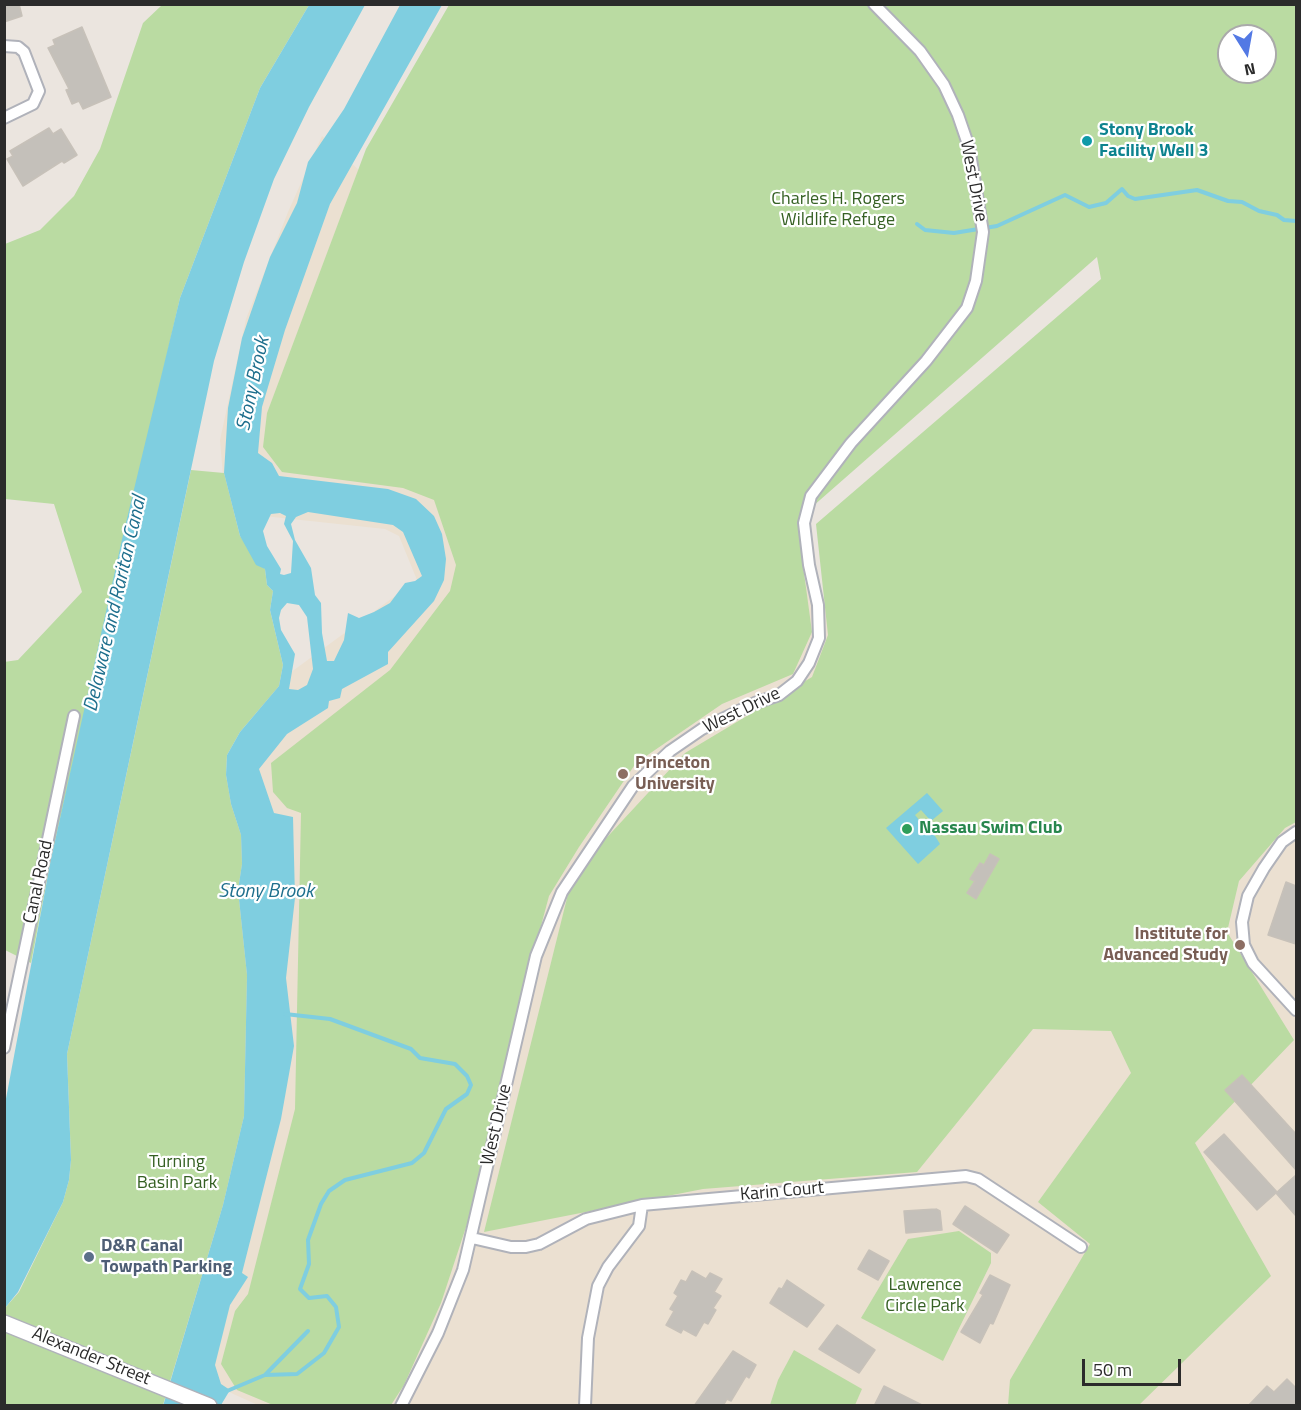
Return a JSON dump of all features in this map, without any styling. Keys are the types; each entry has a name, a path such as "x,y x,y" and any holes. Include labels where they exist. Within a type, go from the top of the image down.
{"main road":[{"name":"Alexander Street","path":"5,1323 209,1406"}],"street":[{"name":"West Drive","path":"401,1406 420,1373 451,1302 472,1238 536,956 562,892 633,786 670,751 702,729 755,703 779,695 797,681 809,663 819,638 818,606 809,565 804,523 811,496 851,443 926,361 967,308 976,281 982,228 969,147 944,86 920,51 874,4"},
{"path":"4,46 18,47 24,52 39,91 33,104 4,118"},
{"name":"Canal Road","path":"4,1048 74,716"},
{"path":"1296,832 1282,843 1264,868 1248,896 1242,922 1244,945 1253,963 1296,1010"},
{"name":"Karin Court","path":"472,1238 511,1247 526,1247 539,1244 586,1219 642,1205 966,1176 978,1179 1081,1248"},
{"path":"585,1406 588,1338 598,1287 608,1266 639,1226 642,1205"}],"shaded area":[{"name":"Princeton University","path":"322,136 938,705 1296,812 1296,1405 260,1406 169,1365 222,792 268,689 417,580 399,536 385,529 226,512 220,440 246,319 288,212"}],"green space":[{"path":"162,5 309,5 260,88 180,298 51,859 31,963 5,950 4,662 18,660 82,592 54,504 5,499 5,244 40,230 74,196 100,149 143,23"},
{"name":"Charles H. Rogers Wildlife Refuge","path":"449,5 1296,5 1296,822 1285,828 1239,881 1227,932 1294,1040 1195,1143 1271,1276 1139,1405 1008,1405 1010,1380 1090,1244 1038,1202 1131,1073 1111,1031 1033,1029 917,1172 703,1189 484,1232 573,874 685,753 812,677 828,635 816,524 1101,279 1097,257 804,514 802,558 812,632 793,674 722,704 636,763 579,847 549,896 512,1034 468,1221 441,1303 404,1385 391,1405 273,1405 237,1390 221,1364 235,1311 248,1294 295,1109 301,813 287,808 273,792 271,763 390,670 450,591 456,565 434,500 403,488 282,472 263,447 267,413 366,149"},
{"name":"Turning Basin Park","path":"191,470 224,473 240,536 265,569 267,585 273,591 270,610 283,665 279,686 240,732 227,755 226,775 231,804 241,835 242,864 238,890 247,975 244,1116 223,1205 163,1405 5,1406 5,1308 19,1292 63,1202 69,1180 71,1160 67,1054"},
{"name":"Lawrence Circle Park","path":"959,1231 991,1253 991,1263 943,1361 861,1318 908,1239"},
{"path":"794,1350 862,1389 855,1405 770,1405 778,1380"}],"water":[{"name":"Delaware and Raritan Canal","path":"309,5 365,5 309,107 274,179 244,262 214,361 67,1054 71,1160 69,1180 63,1202 18,1292 5,1308 5,1104 51,859 123,535 180,298 260,88"},
{"name":"Stony Brook","path":"400,5 442,5 330,204 285,330 262,407 258,453 272,463 279,476 388,489 416,499 434,516 442,534 446,559 444,580 434,601 388,652 388,664 342,689 340,698 329,701 328,708 287,734 259,769 274,813 293,817 295,898 286,978 294,1046 281,1119 242,1273 248,1277 230,1305 215,1365 221,1384 230,1390 221,1405 163,1406 223,1205 244,1116 247,975 238,890 242,864 241,835 231,804 226,775 227,755 240,732 279,686 283,665 270,610 273,591 267,585 265,569 256,565 240,536 224,473 228,408 242,338 270,257 297,203 308,162 344,109","holes":["308,512 393,525 403,532 422,576 415,581 405,583 390,603 374,612 359,618 348,613 344,640 334,661 327,661 322,633 321,603 315,595 311,568 295,540 291,524 296,517","280,513 286,516 284,524 293,541 291,573 284,575 280,574 281,569 267,546 263,531 271,514","287,603 299,605 307,617 313,669 307,685 298,690 289,689 295,654 281,630 279,618 281,610"]},
{"name":"Nassau Swim Club","path":"927,793 943,811 931,821 921,810 915,815 927,829 930,828 940,844 918,864 886,828"}],"building":[{"path":"4,4 19,4 22,16 4,22"},
{"path":"82,27 111,97 83,109 79,101 72,104 66,90 69,89 48,48 55,45 53,40"},
{"path":"49,128 53,134 61,129 77,155 64,163 62,161 23,186 7,159 13,156 10,151"},
{"name":"Nassau Swim Club","path":"990,854 999,859 976,899 967,893 975,881 970,879 980,863 984,865"},
{"path":"1286,882 1296,886 1296,944 1268,935"},
{"path":"1242,1075 1296,1134 1296,1170 1225,1090"},
{"path":"1224,1134 1277,1192 1257,1210 1204,1152"},
{"path":"1296,1175 1296,1216 1276,1193"},
{"path":"965,1206 1009,1235 997,1253 953,1224"},
{"path":"936,1209 940,1211 942,1230 906,1233 904,1211"},
{"path":"869,1250 889,1261 878,1280 858,1269"},
{"path":"692,1271 706,1279 710,1273 722,1279 714,1292 721,1296 713,1308 716,1310 708,1324 704,1322 696,1336 683,1329 681,1333 666,1325 674,1311 670,1309 678,1296 674,1293 681,1280 686,1282"},
{"path":"990,1275 1010,1285 993,1324 990,1323 980,1343 961,1332 983,1295 980,1293"},
{"path":"787,1280 824,1305 807,1327 770,1303"},
{"path":"837,1325 875,1350 859,1373 819,1349"},
{"path":"733,1351 756,1365 749,1378 746,1376 731,1401 727,1399 723,1406 694,1406"},
{"path":"1287,1379 1296,1388 1296,1406 1248,1406 1267,1386 1274,1392"},
{"path":"884,1386 924,1406 874,1406"}],"waterway":[{"path":"917,224 925,230 954,233 997,226 1065,195 1089,207 1106,203 1122,189 1128,196 1135,199 1197,190 1228,201 1242,202 1259,211 1277,215 1284,220 1296,221"},
{"path":"227,1391 265,1375 297,1374 324,1353 339,1327 336,1307 327,1296 309,1298 300,1289 309,1264 308,1240 321,1204 329,1191 345,1180 412,1163 424,1153 446,1109 467,1094 471,1085 467,1076 455,1064 420,1058 411,1049 330,1019 285,1014"},
{"path":"265,1375 308,1331"}],"place":[{"name":"Stony Brook Facility Well 3","path":"1087,141"},
{"name":"Princeton University","path":"623,774"},
{"name":"Nassau Swim Club","path":"907,829"},
{"name":"Institute for Advanced Study","path":"1240,945"},
{"name":"D&R Canal Towpath Parking","path":"89,1257"}]}
